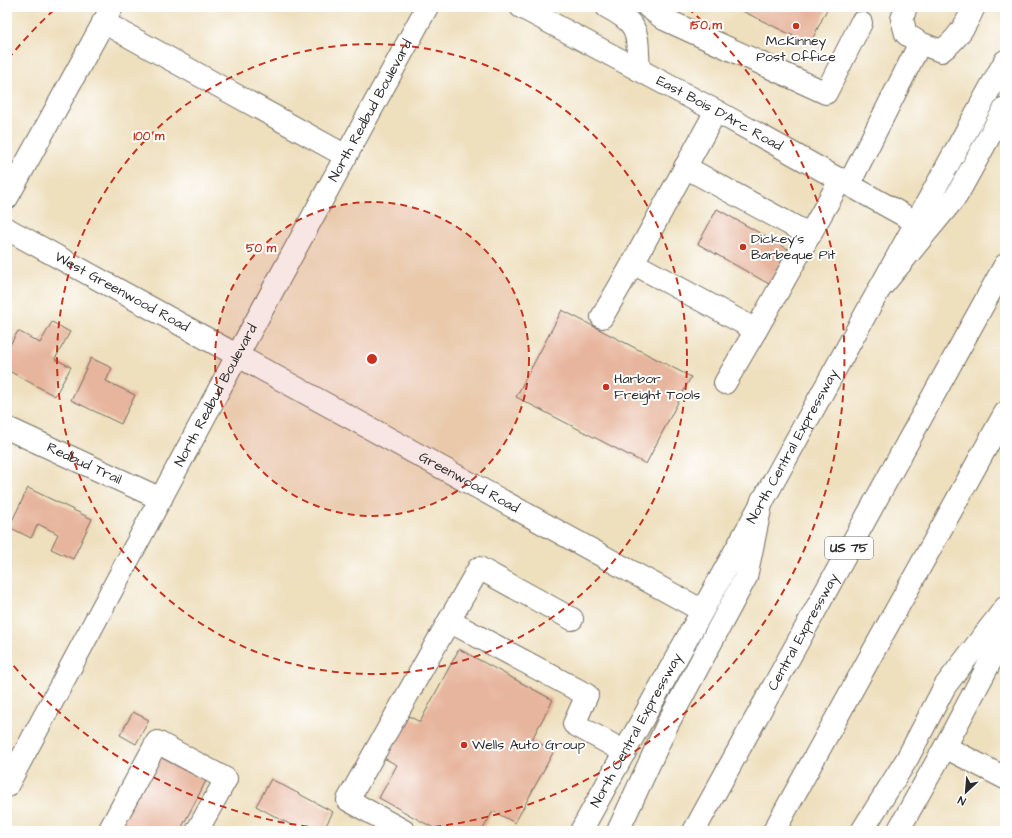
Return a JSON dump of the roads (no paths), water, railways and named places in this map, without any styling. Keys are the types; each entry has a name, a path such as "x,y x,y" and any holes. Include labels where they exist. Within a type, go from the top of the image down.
{"main road":[{"name":"North Redbud Boulevard","path":"7,786 237,356 427,7"},
{"path":"607,7 631,22 636,30 639,70"},
{"path":"648,7 664,19 826,93 861,23"},
{"path":"906,7 902,19 906,34 920,43 941,50 950,45 967,24 974,7"},
{"name":"East Bois D'Arc Road","path":"526,8 916,222"},
{"path":"7,198 108,15 346,156"},
{"path":"725,383 810,235 845,182 920,43"},
{"name":"North Central Expressway","path":"581,831 701,610 1005,61"},
{"path":"878,291 957,195 1005,108"},
{"path":"602,317 716,111"},
{"path":"685,167 810,235"},
{"name":"West Greenwood Road","path":"7,229 237,356"},
{"path":"633,263 756,330"},
{"name":"Central Expressway","path":"694,831 1005,265"},
{"name":"Greenwood Road","path":"237,356 701,610"},
{"path":"774,831 1005,413"},
{"name":"Redbud Trail","path":"7,428 161,500"},
{"path":"618,831 671,717 746,577 762,500"},
{"path":"404,831 348,800 479,568 572,618"},
{"path":"862,831 907,759 945,686 1005,608"},
{"path":"449,622 587,695 574,724 625,752"},
{"path":"898,831 945,747 1005,634"},
{"path":"109,831 156,742 226,779 198,831"},
{"path":"945,747 1005,778"}],"place":[{"name":"McKinney Post Office","path":"796,26"},
{"name":"Dickey's Barbeque Pit","path":"743,247"},
{"name":"Harbor Freight Tools","path":"606,387"},
{"name":"Wells Auto Group","path":"464,745"}]}
